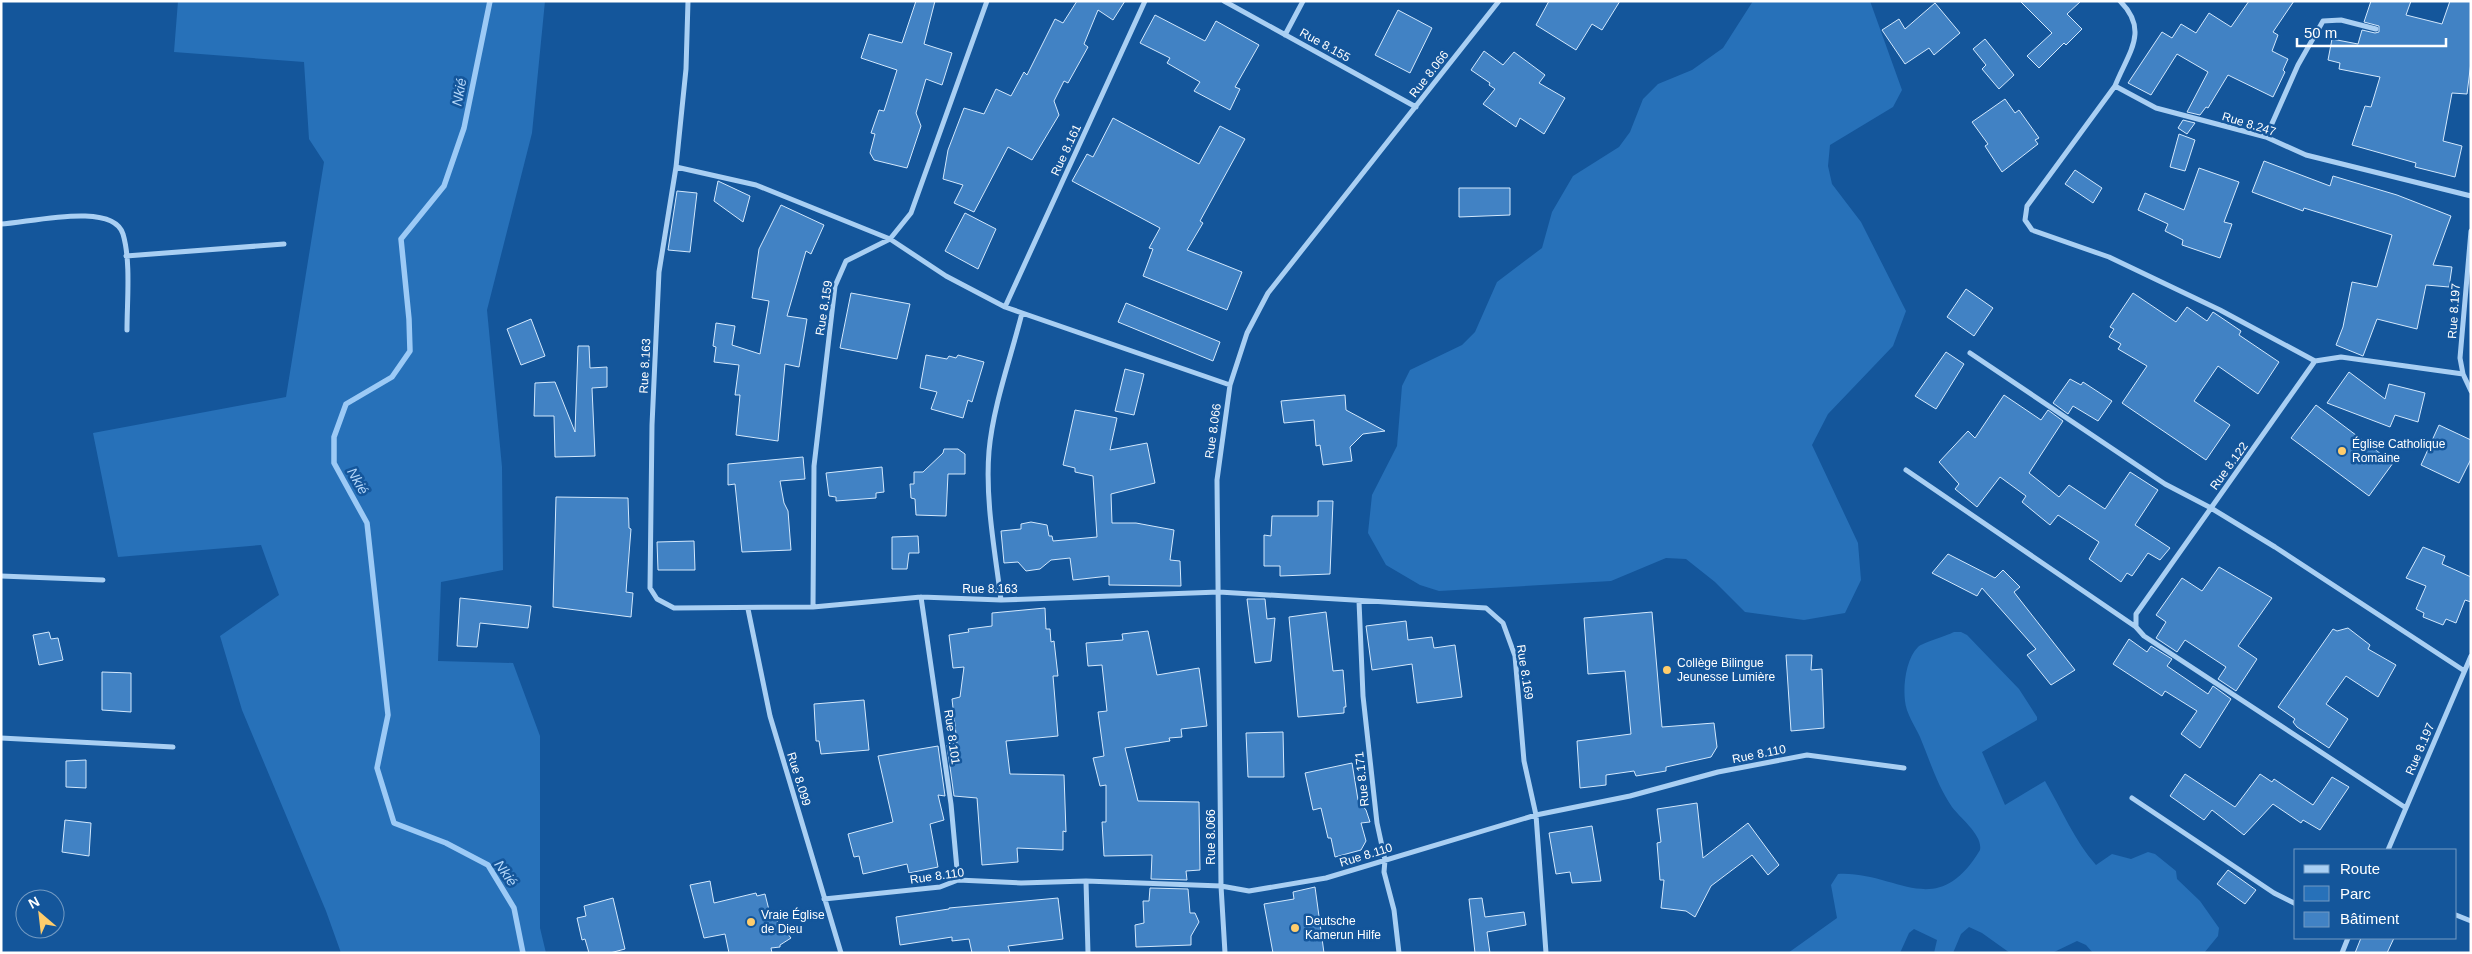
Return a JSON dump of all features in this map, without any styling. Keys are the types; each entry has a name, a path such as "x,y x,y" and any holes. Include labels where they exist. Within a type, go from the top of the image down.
{"street":[{"name":"Rue 8.163","path":"688,1 686,69 676,167 659,272 652,425 650,588 656,599 674,608 748,609 813,606 921,597 1001,600 1219,592"},
{"name":"Rue 8.159","path":"813,606 814,466 835,286 846,261 890,239 911,212 987,1"},
{"name":"Rue 8.161","path":"1005,307 1145,1"},
{"name":"Rue 8.155","path":"1224,1 1416,107"},
{"path":"1285,35 1303,1"},
{"name":"Rue 8.066","path":"1224,953 1221,886 1217,480 1230,385 1247,333 1268,293 1499,1"},
{"path":"2120,1 2134,20 2137,34 2115,86 2027,206 2025,220 2032,230 2108,257 2220,310 2316,361 2341,357 2463,374"},
{"path":"2266,138 2298,66 2324,21 2341,20 2376,29"},
{"name":"Rue 8.247","path":"2115,86 2156,108 2266,138 2306,155 2471,196"},
{"path":"676,167 756,185 890,239 946,276 1005,307 1230,385"},
{"path":"1,224 79,216 107,218 117,224 123,233 126,256 127,330"},
{"name":"Rue 8.197","path":"2471,231 2460,358 2463,374 2471,391"},
{"path":"126,256 284,244"},
{"path":"1001,600 991,517 989,451 1000,398 1022,313"},
{"path":"1970,353 2165,484 2211,508 2136,614 2136,626"},
{"name":"Rue 8.122","path":"2316,361 2211,508 2275,547 2463,670"},
{"path":"1906,470 2136,626 2144,636 2406,808"},
{"path":"1,576 103,580"},
{"name":"Rue 8.169","path":"1219,592 1486,608 1503,623 1515,656 1524,761 1536,815 1546,953"},
{"name":"Rue 8.101","path":"921,597 951,804 958,880"},
{"name":"Rue 8.171","path":"1359,601 1363,696 1377,823 1385,860 1384,872 1394,910 1399,953"},
{"name":"Rue 8.099","path":"748,609 770,716 841,953"},
{"name":"Rue 8.197","path":"2388,849 2463,670 2471,656"},
{"path":"1,738 173,747"},
{"name":"Rue 8.110","path":"824,899 940,886 958,880 1021,883 1086,881 1221,886 1249,891 1326,878 1536,815 1630,796 1718,772 1807,755 1904,768"},
{"path":"2132,798 2274,893 2294,903"},
{"path":"1086,881 1088,953"},
{"path":"2457,915 2471,921"},
{"path":"2342,953 2348,939"}],"green space":[{"path":"178,1 545,1 532,133 487,310 502,467 503,570 441,582 438,661 513,663 540,736 540,928 546,953 341,953 326,911 242,710 220,636 279,595 261,545 118,557 93,433 286,397 324,162 309,139 304,62 174,52"},
{"path":"1753,1 1870,1 1902,90 1893,107 1830,145 1828,166 1832,184 1861,222 1906,311 1893,346 1828,414 1812,445 1858,543 1861,580 1845,613 1804,620 1745,612 1715,582 1686,559 1666,558 1611,581 1439,591 1420,585 1386,565 1368,533 1372,495 1397,446 1402,386 1410,370 1462,345 1475,332 1497,282 1542,248 1552,212 1573,176 1619,147 1630,132 1643,99 1658,84 1692,70 1723,48"},
{"path":"1954,632 1961,632 1967,635 2019,689 2037,717 2037,720 1982,752 2005,805 2045,781 2075,835 2096,865 2112,854 2131,859 2148,852 2155,854 2176,871 2177,879 2200,901 2219,928 2218,936 2204,953 2093,953 2086,945 2077,941 2052,953 2010,953 1982,933 1969,927 1961,934 1953,953 1934,953 1937,940 1914,929 1909,933 1900,953 1788,953 1837,918 1831,885 1838,874 1859,875 1915,888 1931,889 1948,884 1964,872 1980,850 1980,844 1975,833 1952,807 1942,790 1909,715 1905,701 1906,673 1914,652 1920,645"}],"building":[{"path":"916,1 935,1 924,44 952,53 942,85 926,79 916,113 921,126 907,168 874,160 870,153 875,134 871,133 879,110 884,111 897,70 861,58 869,34 902,43"},
{"path":"1077,1 1125,1 1113,20 1098,10 1084,44 1088,47 1068,83 1064,81 1054,101 1059,115 1032,160 1008,147 974,212 954,203 963,185 943,179 948,150 964,108 984,114 996,89 1011,96 1024,72 1027,75 1055,19 1063,23"},
{"path":"1549,1 1620,1 1602,30 1592,24 1576,50 1536,25"},
{"path":"2020,1 2081,1 2067,14 2082,29 2066,45 2064,43 2039,68 2027,56 2052,33"},
{"path":"2249,1 2294,1 2273,32 2278,35 2272,51 2288,59 2283,70 2285,72 2273,97 2228,75 2208,108 2206,107 2200,115 2187,112 2208,72 2177,54 2151,95 2128,83 2162,32 2172,38 2181,24 2196,33 2209,13 2231,27"},
{"path":"2371,1 2411,1 2406,15 2442,24 2450,1 2471,1 2471,62 2467,94 2452,93 2443,141 2462,146 2455,177 2415,167 2416,163 2352,145 2365,106 2371,107 2380,77 2339,69 2340,63 2328,60 2332,39 2358,44 2362,30 2379,32 2379,26 2364,22"},
{"path":"1935,3 1960,33 1934,55 1929,48 1905,64 1882,30 1899,19 1905,29"},
{"path":"1398,10 1432,28 1410,73 1375,55"},
{"path":"1155,15 1205,41 1216,21 1259,45 1235,87 1240,89 1230,110 1194,91 1200,82 1167,63 1170,58 1140,43"},
{"path":"1985,39 2014,75 1999,89 1982,69 1986,65 1973,49"},
{"path":"1484,51 1503,65 1514,52 1545,75 1539,83 1565,98 1544,134 1520,118 1516,127 1483,104 1495,89 1489,85 1490,83 1471,70"},
{"path":"2005,99 2015,113 2019,110 2039,138 2035,140 2038,144 2002,172 1985,146 1988,144 1972,122"},
{"path":"1113,118 1199,164 1220,126 1245,139 1200,221 1203,223 1187,250 1242,272 1227,310 1143,276 1153,249 1149,248 1160,228 1072,181 1087,154 1093,157"},
{"path":"2183,120 2195,123 2187,134 2178,128"},
{"path":"2179,134 2195,140 2185,171 2170,167"},
{"path":"2264,161 2330,186 2333,176 2397,195 2451,216 2433,265 2452,267 2449,287 2426,285 2417,329 2377,319 2363,356 2336,345 2343,327 2352,282 2377,287 2392,235 2304,208 2303,211 2252,192"},
{"path":"2199,168 2239,182 2224,222 2232,224 2220,258 2182,245 2183,240 2165,231 2168,224 2138,210 2145,193 2184,210"},
{"path":"2075,170 2102,188 2093,203 2065,184"},
{"path":"718,181 750,196 743,222 714,201"},
{"path":"1459,188 1510,188 1510,215 1459,217"},
{"path":"677,191 697,193 690,252 668,250"},
{"path":"781,205 824,225 811,254 806,251 787,316 807,319 799,367 785,364 778,441 736,435 740,395 735,395 739,365 714,362 716,347 713,346 716,323 735,326 732,345 760,354 769,301 752,298 759,249"},
{"path":"965,213 996,229 978,269 945,251"},
{"path":"1966,289 1993,308 1974,336 1947,317"},
{"path":"851,293 910,304 897,359 840,348"},
{"path":"2133,293 2176,322 2187,307 2207,321 2213,312 2241,331 2239,335 2279,362 2258,394 2218,366 2194,401 2230,425 2206,460 2122,403 2147,366 2118,349 2121,344 2109,337 2114,329 2110,327"},
{"path":"1126,303 1220,342 1213,361 1118,322"},
{"path":"531,319 545,356 521,365 507,329"},
{"path":"578,346 589,346 590,368 607,367 607,387 592,388 595,456 555,457 554,416 534,416 535,383 555,382 575,432"},
{"path":"1946,352 1964,364 1936,409 1915,396"},
{"path":"926,355 947,359 949,356 956,358 958,355 984,362 972,402 968,400 963,418 931,409 937,392 920,388"},
{"path":"1125,369 1144,374 1134,415 1115,411"},
{"path":"2349,372 2385,399 2389,384 2425,393 2418,422 2395,415 2390,427 2327,403"},
{"path":"2070,379 2081,385 2083,382 2112,401 2098,421 2073,406 2068,414 2053,403"},
{"path":"1345,395 1346,410 1385,431 1363,434 1350,447 1352,461 1323,465 1320,445 1316,446 1314,420 1284,423 1281,401"},
{"path":"2004,395 2041,420 2048,410 2063,421 2029,473 2059,497 2069,485 2105,509 2130,472 2158,490 2135,525 2170,548 2160,560 2148,553 2132,576 2127,573 2121,582 2089,559 2099,542 2058,515 2050,525 2022,502 2026,496 2000,477 1977,507 1955,489 1959,484 1939,462 1968,431 1975,438"},
{"name":"Église Catholique Romaine","path":"2316,405 2393,463 2369,496 2291,438"},
{"path":"1075,410 1117,418 1110,450 1147,443 1155,483 1111,494 1112,523 1136,523 1174,530 1170,560 1180,561 1181,586 1109,585 1109,576 1073,580 1070,558 1051,560 1040,569 1026,571 1018,562 1004,563 1001,531 1021,529 1021,524 1031,522 1047,525 1049,536 1052,536 1053,541 1097,537 1093,476 1075,472 1075,468 1063,465"},
{"path":"2439,425 2471,440 2471,459 2459,483 2421,465"},
{"path":"944,449 958,449 965,454 965,474 948,474 946,516 916,515 915,499 911,498 910,484 914,484 914,472 923,472 943,453"},
{"path":"803,457 805,479 780,481 784,503 788,511 791,550 742,552 735,484 728,485 728,464"},
{"path":"882,467 884,492 876,493 876,498 836,501 836,497 829,496 826,473"},
{"path":"556,497 628,498 629,528 631,529 626,592 633,593 631,617 553,607"},
{"path":"1318,501 1333,501 1330,574 1280,576 1280,566 1264,566 1264,535 1271,536 1272,516 1318,516"},
{"path":"918,536 919,553 909,553 907,569 892,569 892,537"},
{"path":"694,541 695,570 658,570 657,542"},
{"path":"2423,547 2445,556 2442,564 2471,577 2471,602 2465,600 2456,623 2446,619 2443,625 2423,617 2424,613 2416,609 2426,586 2406,578"},
{"path":"1948,554 1995,578 2003,570 2020,587 2014,592 2075,670 2051,685 2027,655 2036,649 1982,588 1977,596 1932,573"},
{"path":"2219,567 2272,598 2238,646 2257,659 2236,691 2218,679 2226,667 2185,640 2177,652 2156,638 2166,622 2156,615 2182,578 2202,591"},
{"path":"460,598 531,606 528,628 480,623 477,647 457,646"},
{"path":"1247,599 1265,599 1267,619 1275,618 1271,661 1255,663"},
{"path":"1045,608 1046,629 1050,629 1051,642 1054,641 1058,676 1053,676 1058,736 1006,741 1010,774 1064,775 1066,832 1063,831 1063,850 1017,848 1018,862 982,865 977,798 954,796 947,745 957,743 952,699 960,697 964,667 953,668 949,635 969,632 968,629 992,626 992,613"},
{"path":"1326,612 1333,671 1343,670 1346,707 1344,707 1344,713 1298,717 1289,617"},
{"path":"1652,612 1662,727 1714,723 1717,747 1711,757 1666,767 1666,771 1636,776 1634,771 1606,775 1606,785 1580,788 1577,741 1631,734 1625,671 1588,674 1584,618"},
{"path":"1406,621 1408,640 1432,637 1434,648 1455,645 1462,697 1417,703 1412,664 1372,670 1366,626"},
{"path":"2348,628 2370,645 2368,649 2396,665 2378,697 2346,676 2326,704 2348,719 2329,748 2297,727 2293,722 2295,719 2278,707 2333,629 2337,631"},
{"path":"1148,631 1157,675 1199,668 1207,726 1181,729 1182,737 1169,738 1170,741 1125,748 1138,801 1199,802 1200,870 1186,871 1187,880 1151,879 1152,855 1104,856 1102,822 1106,822 1106,785 1100,786 1093,758 1104,756 1098,712 1107,711 1102,665 1088,666 1086,643 1123,640 1122,634"},
{"path":"49,632 51,639 58,638 63,660 39,665 33,635"},
{"path":"2129,639 2147,652 2151,646 2172,659 2167,666 2208,694 2213,686 2231,699 2200,748 2181,734 2197,711 2165,691 2162,696 2113,664"},
{"path":"1786,655 1812,655 1811,670 1822,669 1824,728 1791,731"},
{"path":"102,672 131,673 131,712 102,710"},
{"path":"864,700 869,750 821,754 819,741 816,741 814,704"},
{"path":"1283,732 1284,777 1248,777 1246,733"},
{"path":"938,746 945,796 938,795 944,820 930,824 938,867 909,873 907,864 863,874 859,856 854,857 848,834 893,822 878,756"},
{"path":"86,760 86,788 66,787 66,761"},
{"path":"1352,763 1358,800 1366,810 1370,822 1361,823 1366,841 1361,850 1335,857 1331,838 1328,838 1321,808 1313,810 1305,773"},
{"path":"2185,774 2235,807 2260,774 2272,782 2274,779 2313,805 2332,777 2349,787 2320,830 2303,820 2301,823 2273,804 2244,835 2212,810 2204,820 2170,796"},
{"path":"1697,803 1703,858 1748,823 1779,865 1768,875 1752,855 1711,886 1695,917 1686,911 1661,908 1664,880 1660,880 1657,843 1661,842 1657,809"},
{"path":"65,820 91,823 89,856 62,852"},
{"path":"1592,826 1601,881 1572,883 1570,872 1556,874 1549,833"},
{"path":"2228,870 2256,890 2245,904 2217,884"},
{"name":"Vraie Église de Dieu","path":"710,881 714,903 756,893 757,896 765,894 769,910 777,915 777,921 791,938 780,945 780,947 771,948 772,953 729,953 725,934 704,938 690,885"},
{"name":"Deutsche Kamerun Hilfe","path":"1315,887 1324,953 1273,953 1264,904 1294,899 1293,892"},
{"path":"1150,888 1188,889 1190,913 1195,913 1199,922 1191,936 1191,945 1136,947 1135,925 1144,923 1143,901 1149,901"},
{"path":"613,898 625,949 610,953 589,953 585,939 582,940 577,918 586,916 584,906"},
{"path":"1058,898 1063,939 1008,946 1010,953 972,953 969,939 952,941 952,937 900,945 896,917 949,908"},
{"path":"1482,898 1485,917 1524,912 1526,925 1487,932 1490,953 1475,953 1469,899"},
{"path":"2361,939 2394,939 2387,953 2355,953"}],"waterway":[{"name":"Nkié","path":"490,1 464,128 444,186 401,239 409,319 410,351 392,377 346,404 334,437 334,463 367,523 388,715 377,768 394,823 446,843 488,865 514,908 523,953"}],"place":[{"name":"Église Catholique Romaine","path":"2342,451"},
{"name":"Collège Bilingue Jeunesse Lumière","path":"1667,670"},
{"name":"Vraie Église de Dieu","path":"751,922"},
{"name":"Deutsche Kamerun Hilfe","path":"1295,928"}]}
